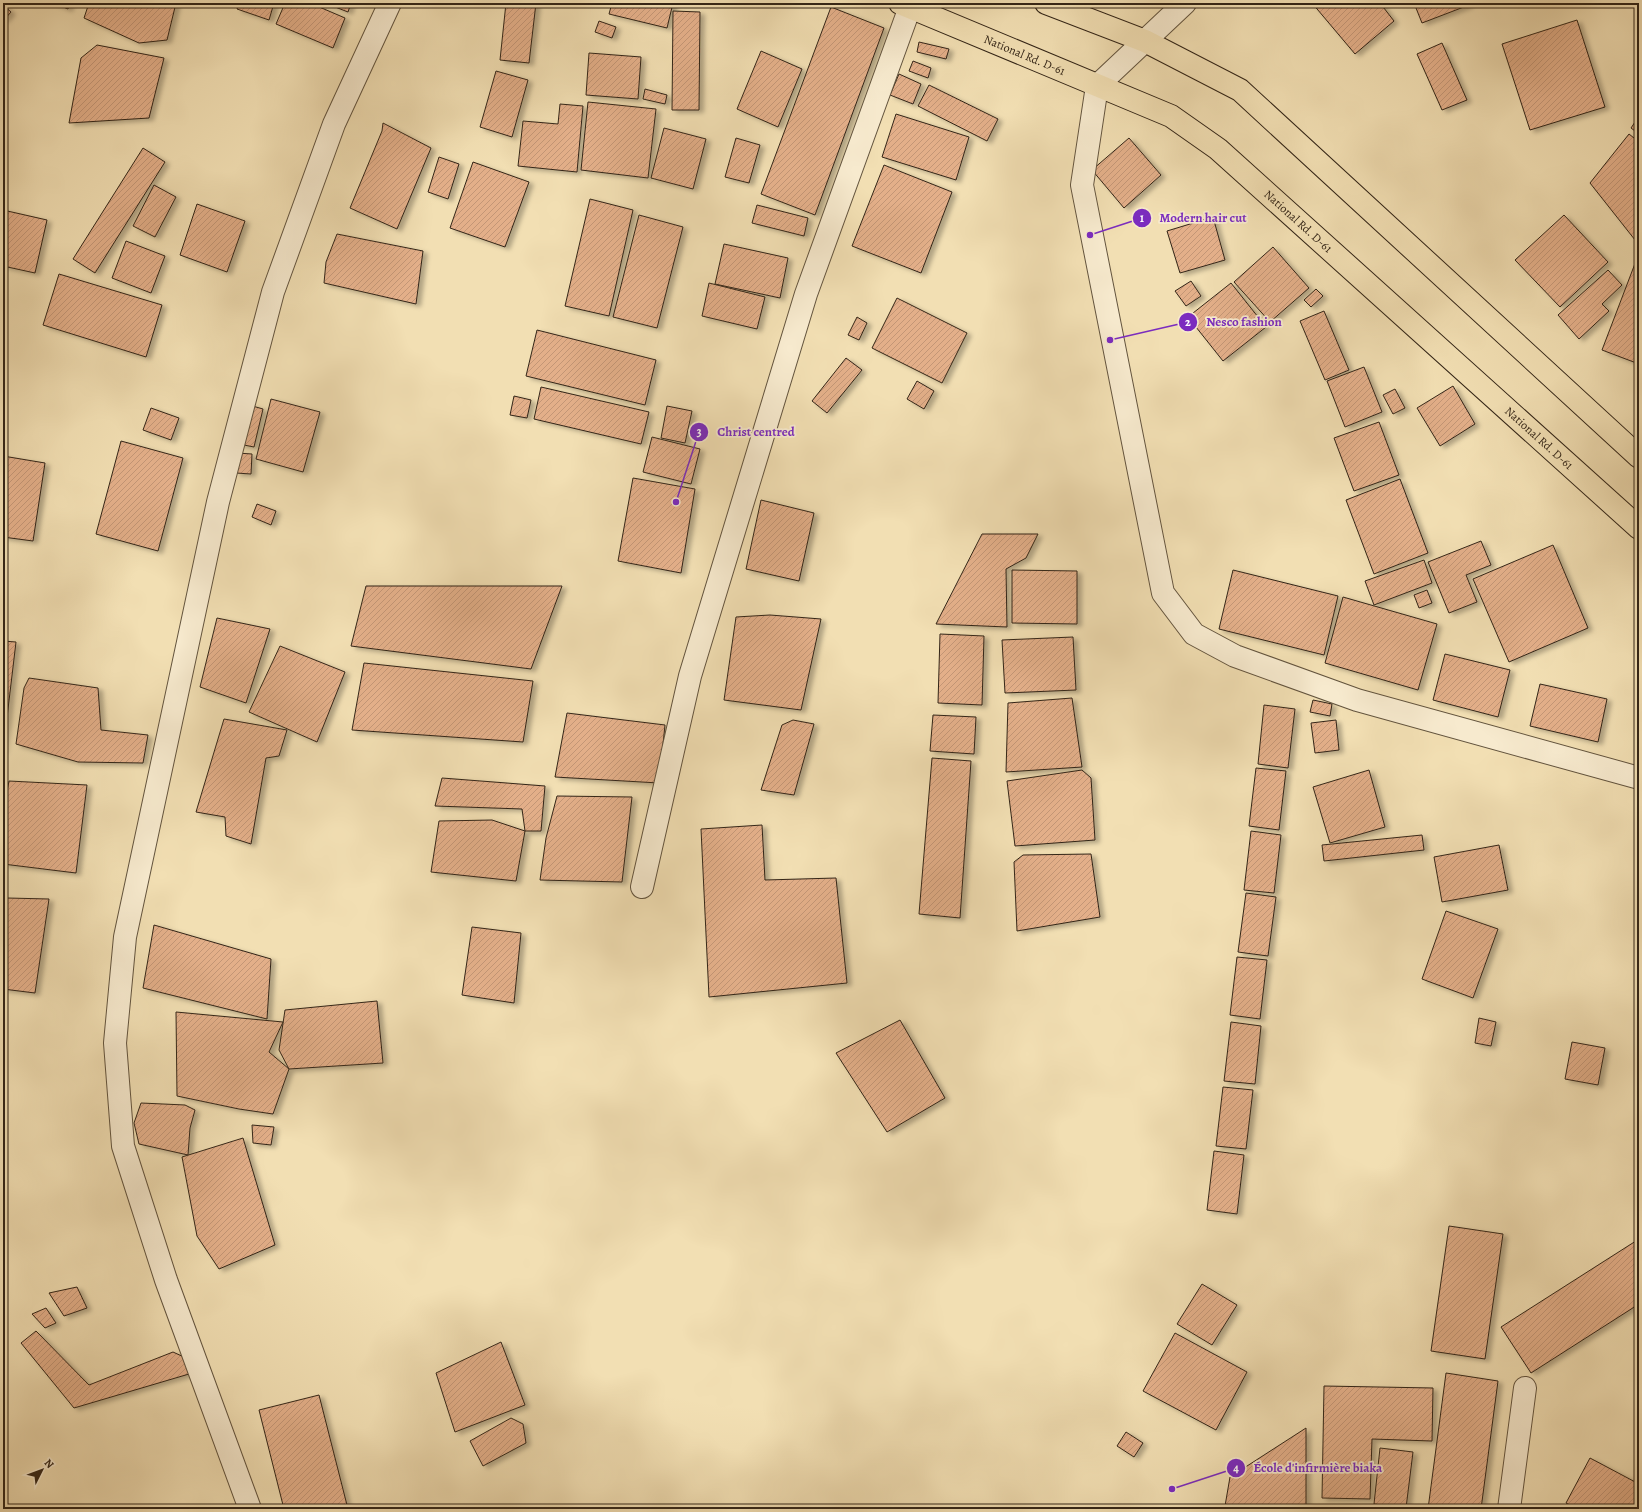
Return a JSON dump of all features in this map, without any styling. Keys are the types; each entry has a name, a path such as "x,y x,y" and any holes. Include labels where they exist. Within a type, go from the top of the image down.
{"highway":[{"path":"1046,3 1145,41 1240,90 1639,458"},
{"name":"National Rd. D-61","path":"905,5 1170,116 1218,149 1639,528"}],"street":[{"path":"250,1509 166,1280 123,1146 115,1043 124,937 218,502 273,292 334,124 390,3"},
{"path":"1185,3 1097,86 1082,185 1163,593 1194,634 1235,656 1357,700 1639,778"},
{"path":"642,887 690,676 806,294 905,5"},
{"path":"1509,1509 1525,1388"}],"building":[{"path":"54,3 70,3 68,9"},
{"path":"89,3 176,3 167,40 139,43 84,18"},
{"path":"239,3 274,3 269,20 237,9"},
{"path":"285,3 310,3 345,18 333,48 276,24"},
{"path":"325,3 351,3 348,12"},
{"path":"506,3 536,3 529,63 500,60"},
{"path":"612,3 673,3 667,28 609,14"},
{"path":"1312,3 1380,3 1394,21 1355,54"},
{"path":"1414,3 1468,3 1469,5 1422,23"},
{"path":"3,5 11,12 3,21"},
{"path":"831,7 884,28 815,215 761,194"},
{"path":"673,11 700,12 699,110 672,110"},
{"path":"1577,20 1605,107 1530,130 1502,44"},
{"path":"599,21 616,27 612,38 595,32"},
{"path":"919,42 949,49 946,59 917,52"},
{"path":"1442,43 1467,100 1442,110 1417,54"},
{"path":"97,45 164,58 149,118 69,123 81,58"},
{"path":"761,51 802,69 778,127 737,109"},
{"path":"589,53 641,57 638,99 586,95"},
{"path":"913,61 931,68 928,78 909,71"},
{"path":"496,71 528,80 512,137 480,127"},
{"path":"899,74 921,84 913,104 890,95"},
{"path":"929,85 998,119 987,141 918,106"},
{"path":"645,89 667,95 665,104 643,99"},
{"path":"588,102 656,109 648,178 581,170"},
{"path":"560,104 583,106 577,172 518,166 523,121 558,124"},
{"path":"896,114 969,137 956,180 882,157"},
{"path":"1639,116 1639,134 1631,128"},
{"path":"383,123 431,148 397,229 350,208 382,131"},
{"path":"664,128 706,139 693,189 651,178"},
{"path":"1629,134 1639,142 1639,245 1590,183"},
{"path":"736,138 760,145 749,183 725,177"},
{"path":"1129,138 1161,175 1124,208 1092,170"},
{"path":"143,148 165,162 95,273 73,259"},
{"path":"439,157 459,164 448,199 428,192"},
{"path":"473,162 529,182 505,247 450,228"},
{"path":"884,165 952,192 921,273 852,246"},
{"path":"154,185 176,197 155,237 133,226"},
{"path":"590,199 633,210 609,316 565,306"},
{"path":"197,204 245,221 227,272 180,255"},
{"path":"757,205 808,218 804,236 752,223"},
{"path":"3,210 47,220 35,273 3,266"},
{"path":"639,215 683,227 657,328 613,317"},
{"path":"1564,215 1608,262 1560,307 1515,260"},
{"path":"1213,217 1225,260 1180,273 1167,231"},
{"path":"337,234 423,251 416,304 324,283 326,262"},
{"path":"126,241 165,256 151,293 112,278"},
{"path":"724,244 788,258 780,298 715,284"},
{"path":"1273,247 1309,288 1270,322 1234,282"},
{"path":"1639,253 1639,364 1602,350"},
{"path":"1608,270 1622,285 1602,304 1609,311 1579,339 1558,315"},
{"path":"59,274 162,305 146,357 43,325"},
{"path":"1191,281 1201,296 1186,306 1175,291"},
{"path":"709,283 765,297 757,329 702,316"},
{"path":"1231,283 1266,327 1223,361 1188,317"},
{"path":"1316,289 1323,296 1311,307 1304,300"},
{"path":"897,298 967,333 942,383 872,348"},
{"path":"1324,311 1349,370 1325,380 1300,321"},
{"path":"857,317 867,323 859,340 848,335"},
{"path":"537,330 656,360 645,405 526,376"},
{"path":"846,358 862,370 827,413 812,401"},
{"path":"1364,367 1382,412 1345,427 1327,381"},
{"path":"917,381 934,391 924,409 907,399"},
{"path":"1453,386 1475,424 1440,446 1417,408"},
{"path":"541,387 649,412 641,444 534,419"},
{"path":"1395,389 1405,408 1393,414 1383,395"},
{"path":"514,396 531,400 527,418 510,415"},
{"path":"271,399 320,412 303,472 256,459"},
{"path":"249,405 263,409 254,447 239,444"},
{"path":"667,406 692,411 685,443 661,438"},
{"path":"151,408 179,418 171,440 143,430"},
{"path":"1379,422 1399,475 1354,491 1334,438"},
{"path":"652,437 700,449 691,484 643,472"},
{"path":"121,441 183,458 158,551 96,534"},
{"path":"237,453 252,454 251,474 236,473"},
{"path":"3,456 45,463 33,541 3,537"},
{"path":"633,478 695,489 681,573 618,561"},
{"path":"1400,479 1428,553 1374,574 1346,500"},
{"path":"761,500 814,513 799,581 746,569"},
{"path":"257,504 276,511 271,525 252,517"},
{"path":"982,534 1038,534 1026,558 1006,569 1007,627 936,624"},
{"path":"1481,541 1491,565 1466,575 1477,602 1449,613 1428,562"},
{"path":"1553,545 1588,628 1509,662 1473,579"},
{"path":"1424,560 1432,583 1374,605 1365,581"},
{"path":"1012,570 1077,571 1077,624 1012,623"},
{"path":"1233,570 1338,596 1324,655 1219,629"},
{"path":"366,586 562,586 531,669 351,646"},
{"path":"1427,590 1432,603 1419,608 1414,595"},
{"path":"1343,597 1437,624 1418,690 1325,663"},
{"path":"770,615 821,619 801,710 724,700 736,617"},
{"path":"217,618 270,629 246,703 200,687"},
{"path":"940,634 984,636 982,705 938,703"},
{"path":"1073,637 1076,690 1005,693 1002,640"},
{"path":"3,641 16,642 3,751"},
{"path":"280,646 345,672 317,742 249,712"},
{"path":"1445,654 1510,670 1498,717 1433,700"},
{"path":"364,663 533,681 523,742 352,730"},
{"path":"29,678 98,688 101,730 148,735 143,763 78,762 16,744 24,688"},
{"path":"1540,684 1607,699 1598,742 1530,726"},
{"path":"1072,698 1082,767 1006,772 1008,703"},
{"path":"1313,700 1332,704 1330,716 1310,712"},
{"path":"1264,705 1295,709 1288,768 1258,764"},
{"path":"567,713 665,725 659,783 555,777"},
{"path":"933,715 976,717 974,754 930,751"},
{"path":"224,719 287,730 279,756 266,758 251,844 226,836 225,817 196,812"},
{"path":"793,720 814,724 794,795 761,790 782,725"},
{"path":"1336,720 1339,750 1315,753 1311,723"},
{"path":"932,758 971,761 960,918 919,914"},
{"path":"1256,768 1286,771 1279,830 1249,826"},
{"path":"1082,770 1091,778 1095,840 1015,846 1007,781"},
{"path":"1369,770 1385,827 1330,843 1313,787"},
{"path":"442,778 545,786 541,831 525,831 522,809 435,806"},
{"path":"9,781 87,785 76,873 3,864 3,813"},
{"path":"557,796 632,797 622,882 540,880 546,838"},
{"path":"492,820 525,831 516,881 431,872 439,821"},
{"path":"762,825 765,880 836,878 847,983 709,997 701,829"},
{"path":"1251,831 1281,835 1274,893 1244,890"},
{"path":"1422,835 1424,850 1324,861 1322,845"},
{"path":"1499,845 1508,890 1442,902 1434,857"},
{"path":"1091,854 1100,917 1017,931 1014,862 1023,855"},
{"path":"1246,893 1276,897 1268,956 1238,952"},
{"path":"3,897 7,898 3,930"},
{"path":"7,898 49,899 35,993 3,989 3,930"},
{"path":"1446,911 1498,929 1473,998 1422,979"},
{"path":"154,925 271,959 267,1019 143,988"},
{"path":"472,927 521,933 514,1003 462,995"},
{"path":"1237,957 1267,960 1260,1019 1230,1015"},
{"path":"377,1001 383,1063 289,1069 279,1050 285,1010"},
{"path":"176,1012 283,1022 269,1052 289,1069 273,1114 239,1109 177,1096"},
{"path":"1479,1018 1496,1022 1491,1046 1475,1043"},
{"path":"900,1020 945,1098 887,1132 836,1053"},
{"path":"1231,1022 1261,1026 1255,1084 1224,1081"},
{"path":"1572,1042 1605,1048 1598,1085 1565,1079"},
{"path":"1223,1087 1253,1090 1246,1149 1216,1146"},
{"path":"141,1103 185,1105 195,1110 190,1128 188,1155 139,1144 134,1123"},
{"path":"252,1125 274,1127 271,1145 253,1143"},
{"path":"243,1138 275,1245 219,1269 197,1236 182,1157"},
{"path":"1214,1151 1244,1155 1237,1214 1207,1210"},
{"path":"1449,1226 1503,1234 1485,1359 1431,1351"},
{"path":"1639,1239 1639,1304 1531,1373 1501,1327"},
{"path":"1202,1284 1237,1305 1212,1345 1177,1324"},
{"path":"77,1287 87,1308 64,1316 49,1293"},
{"path":"46,1308 56,1323 45,1328 32,1314"},
{"path":"36,1331 89,1385 173,1352 186,1358 189,1374 74,1408 21,1343"},
{"path":"1175,1333 1247,1372 1216,1430 1143,1391"},
{"path":"501,1342 525,1405 455,1432 436,1373"},
{"path":"1446,1373 1498,1381 1481,1509 1428,1509"},
{"path":"1324,1386 1433,1388 1432,1441 1372,1439 1370,1499 1322,1498"},
{"path":"319,1395 348,1509 284,1509 259,1410"},
{"path":"511,1418 523,1424 526,1443 483,1466 470,1441"},
{"path":"1306,1428 1306,1509 1239,1509 1225,1506 1230,1477"},
{"path":"1126,1432 1143,1443 1134,1457 1117,1446"},
{"path":"1380,1448 1413,1452 1406,1508 1374,1504"},
{"path":"1590,1458 1639,1484 1639,1509 1577,1509 1566,1503"}],"place":[{"name":"Modern hair cut","path":"1090,235"},
{"name":"Nesco fashion","path":"1110,340"},
{"name":"Christ centred","path":"676,502"},
{"name":"École d'infirmière biaka","path":"1172,1489"}]}
